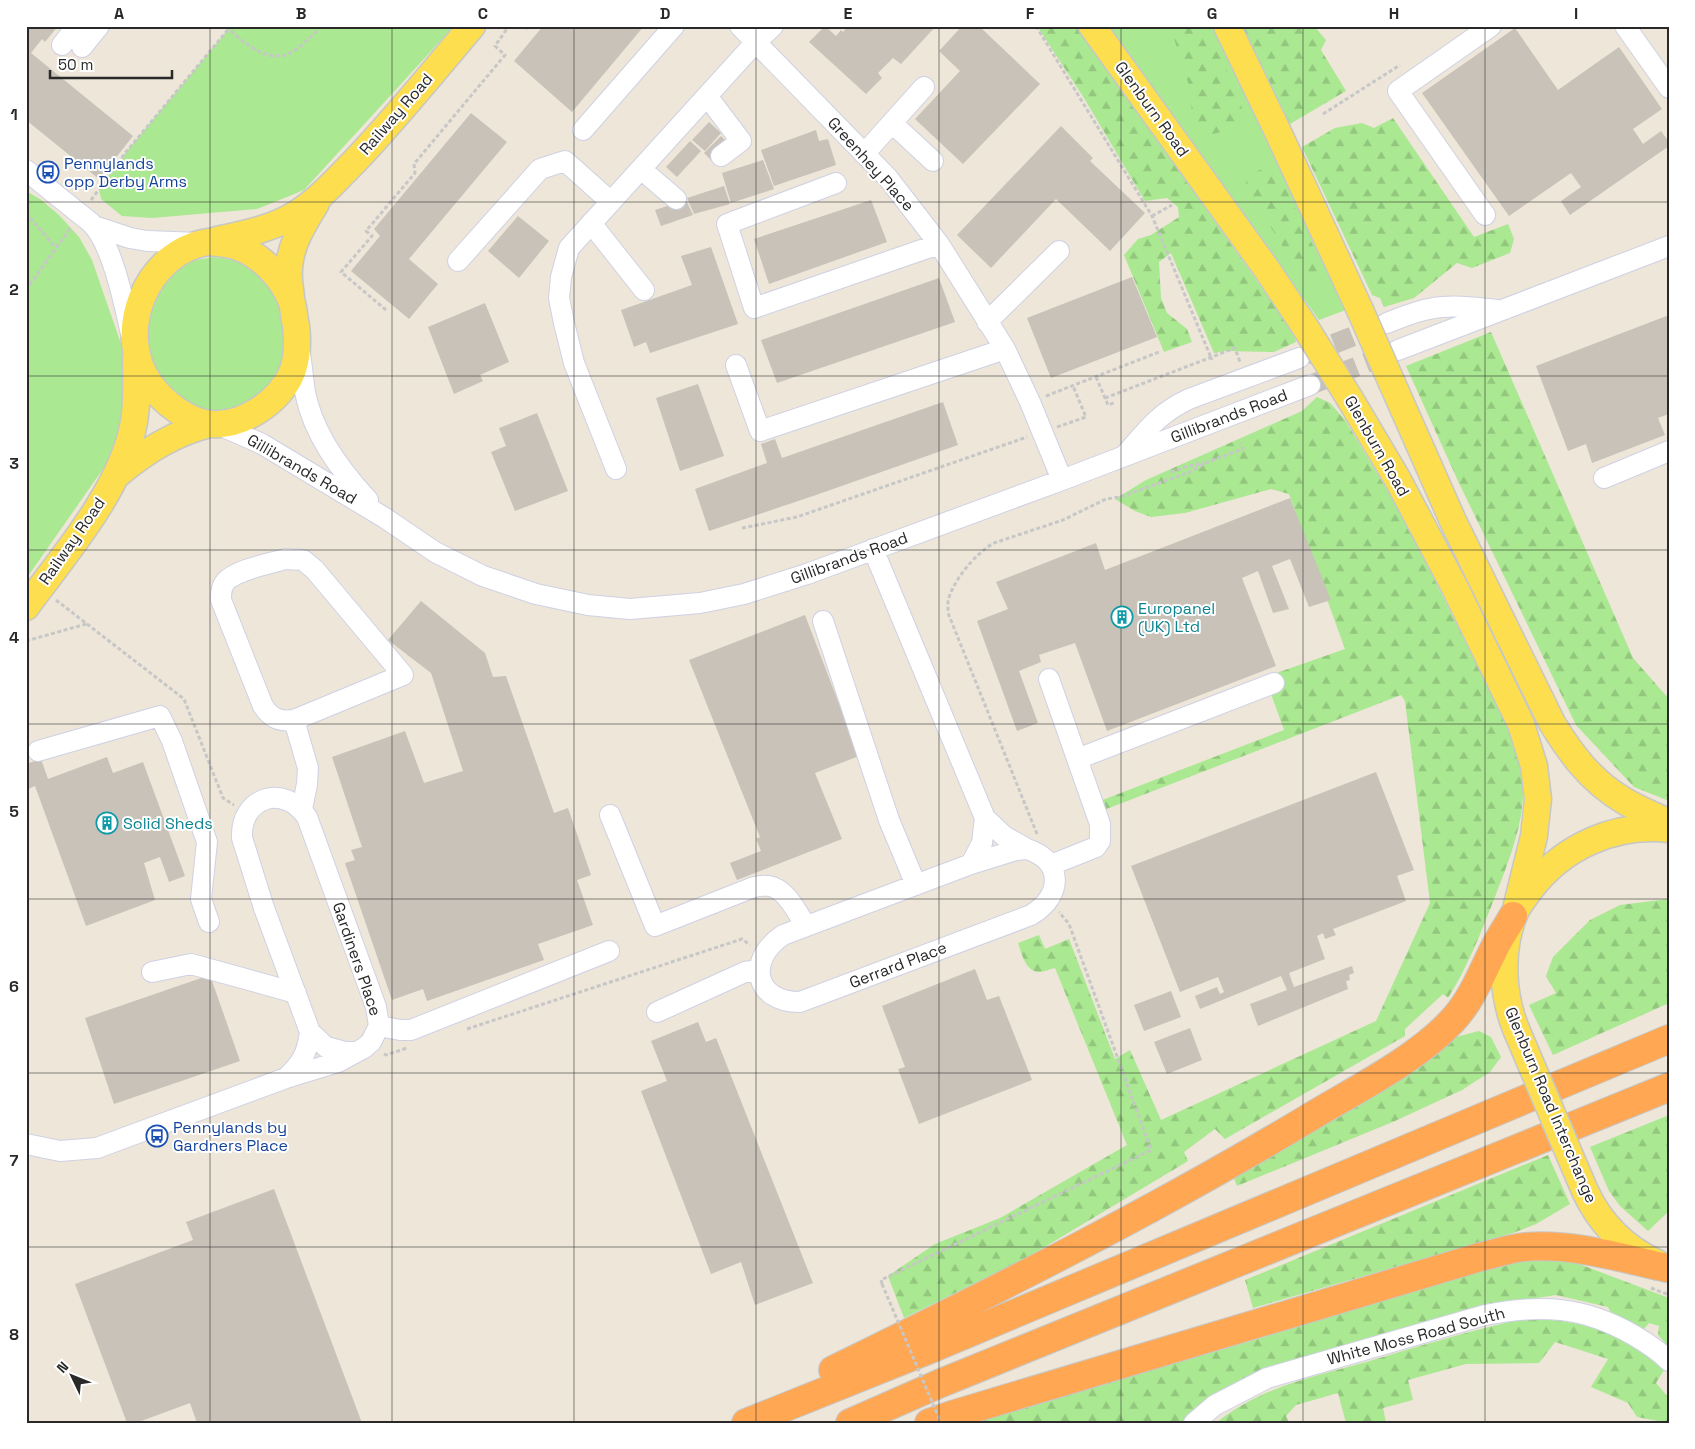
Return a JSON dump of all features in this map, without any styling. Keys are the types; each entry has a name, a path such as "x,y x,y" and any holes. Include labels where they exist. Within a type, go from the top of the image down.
{"highway":[{"path":"724,1423 917,1329 1131,1218 1270,1142 1400,1063 1442,1031 1462,1009 1475,990 1494,948 1514,915"},
{"path":"746,1423 937,1346 1669,1040"},
{"path":"850,1423 969,1372 1669,1086"},
{"path":"929,1423 1480,1257 1524,1247 1561,1246 1668,1268"}],"main road":[{"name":"Railway Road","path":"292,303 288,271 290,256 294,242 318,200 384,130 472,26"},
{"name":"Glenburn Road","path":"1092,26 1236,226 1307,330 1350,399 1398,480 1454,586 1521,724 1534,766 1538,799 1534,836 1514,915"},
{"name":"Glenburn Road","path":"1227,26 1360,310 1453,521 1552,723 1570,752 1604,788 1624,802 1669,823"},
{"name":"Railway Road","path":"206,243 254,232 276,224 295,215 318,200"},
{"path":"206,243 223,243 238,247 263,262 275,274 292,303 298,340 296,360 290,377 267,404 253,414 238,420 214,424 185,415 164,400 144,375 136,353 134,329 136,311 153,276 165,264 182,252 206,243"},
{"name":"Railway Road","path":"26,607 91,517 117,475 128,446 136,413 136,353"},
{"name":"Railway Road","path":"117,475 159,444 179,434 214,424"},
{"path":"1480,639 1504,627"},
{"name":"Glenburn Road Interchange","path":"1668,1268 1647,1259 1631,1249 1602,1220 1585,1191 1516,1030 1507,1001 1505,985 1506,949 1514,915 1537,881 1559,859 1588,842 1619,831 1649,827 1669,829"}],"street":[{"path":"62,45 77,26"},
{"path":"82,48 99,26"},
{"path":"582,130 674,26"},
{"name":"Greenhey Place","path":"740,26 888,178 939,244 1004,349 1030,402 1062,480"},
{"path":"616,469 574,363 564,322 560,298 561,277 569,248 755,43 773,26"},
{"path":"1485,215 1398,91 1491,26"},
{"path":"1625,26 1669,88"},
{"path":"864,154 924,87"},
{"path":"707,96 740,142 721,156"},
{"path":"892,123 933,161"},
{"path":"458,261 540,170 554,164 565,161 611,202"},
{"path":"641,169 676,199"},
{"path":"27,171 86,220 105,246 120,287 136,353"},
{"path":"836,184 727,224 754,308 939,244"},
{"path":"86,220 139,240 206,243"},
{"path":"591,223 644,290"},
{"path":"1398,350 1669,246"},
{"path":"987,322 1059,251"},
{"path":"1387,323 1425,310 1442,307 1463,306 1501,310"},
{"name":"Gillibrands Road","path":"298,340 305,393 310,412 320,435 333,458 349,480 385,518"},
{"path":"736,365 760,431 1004,349"},
{"path":"1123,458 1156,420 1172,407 1299,358"},
{"name":"Gillibrands Road","path":"214,424 262,444 385,518 436,552 483,576 536,594 588,605 630,609 700,603 744,594 807,574 1123,458 1310,384"},
{"path":"1604,478 1669,451"},
{"path":"873,549 985,818 1004,836 1036,852 1048,862 1055,882 1054,892 1049,900"},
{"path":"295,559 303,560 315,570 403,675 294,720 284,722 276,720 269,715 263,706 221,600 221,590 225,582 246,570 295,559"},
{"path":"823,621 889,820 916,885"},
{"path":"1048,862 1096,847 1100,841 1100,824 1049,679"},
{"path":"1077,759 1274,683"},
{"path":"38,751 160,716 172,741 208,842 201,899 209,922"},
{"path":"294,720 308,768 308,784 302,809 294,802 285,799 268,798 254,806 244,820 242,838 264,908 310,1032 326,1047 345,1052 360,1050"},
{"name":"Gardiners Place","path":"26,1144 60,1151 97,1148 286,1078 338,1062 371,1042 379,1026 376,1007 308,818 302,809"},
{"path":"610,815 655,926 754,887 767,885 777,888 784,894 806,926"},
{"path":"971,864 982,843 985,818"},
{"path":"657,1012 761,963 768,948 778,938 971,864 1016,850 1027,849"},
{"name":"Gerrard Place","path":"761,963 762,981 766,989 773,995 791,1002 800,1002 1031,914 1041,909 1049,900"},
{"path":"379,1026 410,1030 609,951"},
{"path":"152,972 191,964 296,994"},
{"path":"286,1078 300,1066 305,1056 310,1032"},
{"name":"White Moss Road South","path":"1194,1423 1215,1405 1266,1378 1485,1315 1510,1310 1537,1308 1563,1310 1594,1316 1619,1326 1645,1342 1669,1361"}],"path":[{"path":"26,290 56,248 86,220 126,152 229,27 247,44 266,54 276,56 286,55 303,44 322,26"},
{"path":"386,310 341,272 372,236 366,230 415,173 414,164 505,55 495,46 509,26"},
{"path":"524,26 527,28 528,26"},
{"path":"1036,26 1152,216 1211,359"},
{"path":"1323,114 1405,62"},
{"path":"1152,216 1172,205"},
{"path":"26,213 56,248"},
{"path":"1105,398 1231,350"},
{"path":"1030,402 1159,352"},
{"path":"1096,377 1108,405 1116,402"},
{"path":"1056,427 1086,417 1073,386"},
{"path":"742,528 797,517 1030,436"},
{"path":"1171,472 1207,462 1242,449 1240,443"},
{"path":"1048,862 948,613 948,601 953,589 974,558 984,548 1063,520 1106,499 1120,498 1190,472 1207,462"},
{"path":"26,641 87,624"},
{"path":"941,1423 881,1280 1151,1150 1069,924 1049,900"},
{"path":"460,1031 742,939 761,963"},
{"path":"360,1050 386,1055 414,1046"}],"green space":[{"path":"231,26 454,26 304,190 257,209 152,218 122,216 101,199 99,189 126,152"},
{"path":"1037,26 1076,26 1294,333 1296,342 1274,352 1226,351 1214,353 1171,253 1159,262 1161,298 1167,313 1187,329 1192,342 1164,352 1124,255 1138,239 1151,235 1179,217 1178,207 1167,198 1145,201 1084,98"},
{"path":"1108,26 1217,26 1351,308 1319,320"},
{"path":"1170,26 1203,26 1214,44 1238,93 1244,117 1232,129 1206,136 1195,132 1192,124 1191,92"},
{"path":"1242,26 1314,26 1326,40 1321,50 1346,91 1290,124"},
{"path":"1393,118 1474,237 1508,224 1514,239 1510,253 1472,268 1457,263 1414,298 1384,307 1380,298 1372,295 1302,147 1335,128 1362,123 1374,128"},
{"path":"1270,166 1279,174 1326,273 1322,283 1314,287 1307,284 1297,270 1247,188 1246,181 1250,174"},
{"path":"26,191 40,199 59,215 79,237 92,260 129,367 125,408 112,456 26,579"},
{"path":"213,257 243,263 259,273 270,286 278,301 283,326 283,356 278,371 271,381 255,397 244,403 222,410 202,409 187,403 174,394 164,382 153,361 148,331 154,300 161,287 171,275 187,263"},
{"path":"1491,332 1633,658 1669,699 1669,801 1634,787 1576,725 1458,481 1406,366"},
{"path":"1317,397 1330,403 1345,420 1404,518 1506,724 1518,759 1522,776 1523,794 1517,834 1474,949 1448,998 1443,994 1405,1029 1405,1036 1225,1139 1215,1129 1184,1152 1188,1161 1023,1260 904,1318 888,1276 935,1244 1000,1218 1127,1145 1055,968 1043,972 1030,969 1018,943 1039,935 1045,949 1069,939 1115,1059 1130,1050 1161,1120 1376,1021 1430,903 1405,701 1401,695 1104,810 1100,801 1284,730 1265,677 1345,649 1289,494 1271,489 1185,513 1151,517 1135,511 1115,499 1146,480 1302,411"},
{"path":"1669,899 1669,1003 1553,1055 1529,1005 1556,993 1546,976 1553,957 1590,920 1620,905"},
{"path":"1479,1031 1491,1037 1501,1057 1490,1072 1462,1090 1395,1121 1237,1186 1232,1173 1456,1037"},
{"path":"1669,1115 1669,1211 1648,1231 1620,1206 1609,1191 1590,1147"},
{"path":"1548,1155 1570,1204 1536,1224 1513,1233 1253,1308 1245,1280"},
{"path":"1535,1260 1557,1260 1579,1264 1669,1298 1669,1347 1658,1335 1659,1326 1649,1323 1643,1330 1615,1321 1608,1307 1556,1295 1512,1302 1261,1377 1187,1423 974,1423 998,1414 1227,1348 1506,1264"},
{"path":"1517,1320 1552,1320 1582,1325 1613,1334 1641,1349 1664,1370 1656,1383 1669,1398 1669,1423 1637,1417 1628,1403 1591,1387 1608,1359 1555,1342 1539,1363 1466,1364 1408,1380 1413,1400 1383,1408 1386,1423 1346,1423 1338,1393 1296,1405 1286,1416 1289,1423 1216,1423 1251,1400 1307,1378"}],"building":[{"path":"26,26 58,26 45,42 42,39 31,53 133,136 99,179 26,120"},
{"path":"543,26 644,26 572,112 514,61"},
{"path":"825,26 836,36 848,26 936,26 901,64 893,58 878,73 882,78 866,94 809,42"},
{"path":"962,26 979,26 1040,84 963,164 915,119 960,71 939,51"},
{"path":"1515,28 1558,90 1619,47 1662,109 1633,129 1643,144 1661,131 1669,142 1669,146 1570,215 1561,201 1581,187 1571,173 1509,216 1422,93"},
{"path":"471,113 507,142 409,259 438,284 409,319 351,271 380,236 374,229"},
{"path":"709,122 721,133 705,151 692,140"},
{"path":"1061,126 1093,158 1090,161 1145,213 1110,251 1056,199 991,268 957,235"},
{"path":"816,130 819,141 828,139 836,165 774,186 761,150"},
{"path":"721,136 727,142 711,160 704,153"},
{"path":"690,141 701,151 677,177 666,167"},
{"path":"763,160 774,189 731,203 722,173"},
{"path":"724,186 730,204 694,214 687,198"},
{"path":"686,200 693,215 661,226 655,210"},
{"path":"871,200 887,242 769,284 754,239"},
{"path":"518,216 549,241 519,278 488,251"},
{"path":"711,247 738,324 650,353 646,342 634,347 621,310 692,285 681,256"},
{"path":"1132,277 1157,337 1051,378 1027,318"},
{"path":"939,278 955,322 777,383 761,340"},
{"path":"485,303 509,362 480,375 483,381 454,394 428,327"},
{"path":"1669,315 1669,414 1658,418 1665,435 1592,463 1586,444 1568,451 1536,366"},
{"path":"698,384 724,456 680,471 656,398"},
{"path":"943,402 958,445 709,531 695,489 767,463 761,444 775,439 782,458"},
{"path":"537,413 568,491 515,511 491,452 506,446 499,428"},
{"name":"Europanel (UK) Ltd","path":"1290,498 1331,600 1309,607 1290,559 1272,566 1289,609 1273,613 1258,571 1242,578 1276,666 1107,731 1075,643 1039,655 1041,662 1019,671 1038,723 1017,731 977,621 1008,609 996,582 1096,543 1105,570"},
{"path":"421,601 485,653 493,677 506,676 554,813 568,808 591,875 577,880 593,925 538,944 544,960 427,1001 423,989 392,1000 345,863 355,860 351,850 362,847 332,757 405,731 424,783 463,771 431,673 388,640"},
{"path":"805,615 859,756 815,773 842,839 737,880 730,863 761,851 756,839 760,837 689,660"},
{"name":"Solid Sheds","path":"107,757 113,773 143,762 185,876 169,882 160,857 144,863 155,900 86,926 35,786 26,790 26,764 41,759 48,779"},
{"path":"1376,772 1414,870 1397,876 1406,901 1333,929 1336,935 1325,939 1323,933 1317,936 1325,959 1289,973 1294,987 1352,966 1354,973 1349,975 1350,980 1346,981 1348,989 1258,1026 1250,1004 1287,990 1281,976 1200,1009 1195,996 1217,987 1220,994 1224,992 1218,977 1180,992 1131,866"},
{"path":"975,969 987,1000 999,996 1032,1080 919,1124 898,1069 905,1067 882,1006"},
{"path":"210,975 240,1061 114,1104 85,1018"},
{"path":"1171,991 1181,1017 1144,1031 1134,1005"},
{"path":"698,1022 706,1042 716,1038 813,1283 755,1305 741,1262 711,1274 641,1091 667,1081 651,1041"},
{"path":"1190,1028 1202,1060 1167,1074 1154,1042"},
{"path":"274,1189 362,1423 197,1423 190,1403 136,1423 127,1423 75,1284 193,1240 186,1222"}],"tunnel":[{"path":"1306,355 1381,325"},
{"path":"1310,385 1394,352"}],"place":[{"name":"Pennylands opp Derby Arms","path":"48,172"},
{"name":"Europanel (UK) Ltd","path":"1122,617"},
{"name":"Solid Sheds","path":"107,823"},
{"name":"Pennylands by Gardners Place","path":"157,1136"}]}
